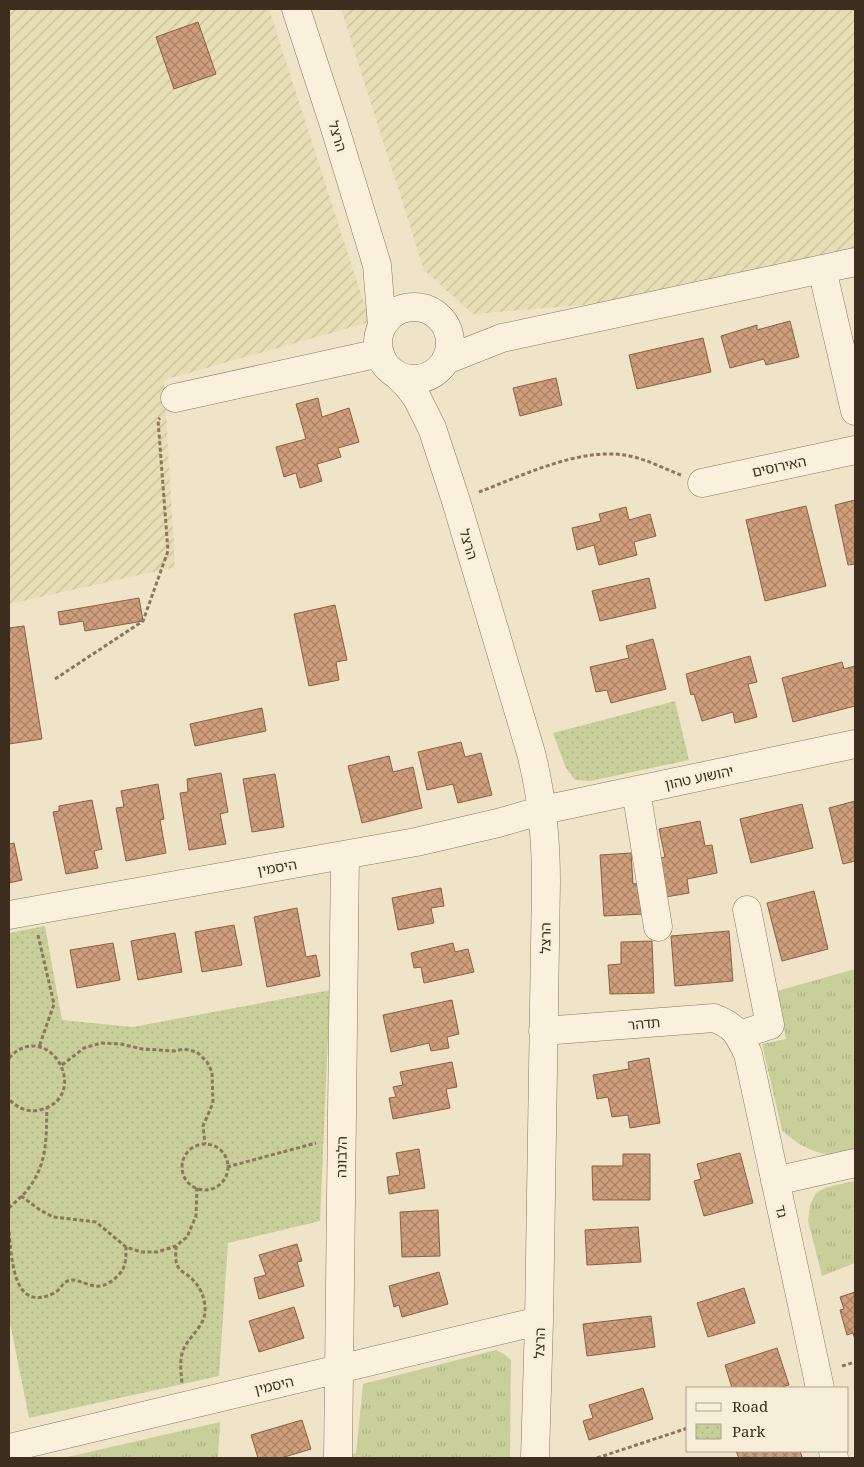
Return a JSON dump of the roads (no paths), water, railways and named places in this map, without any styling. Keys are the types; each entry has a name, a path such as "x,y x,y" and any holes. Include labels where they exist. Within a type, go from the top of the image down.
{"street":[{"name":"הרצל","path":"296,9 377,265 382,326"},
{"path":"521,334 470,327 428,311 409,307 398,310 382,326 379,336 380,353 388,368 397,375 414,379 425,378 435,372 445,362 490,342 855,262"},
{"name":"הרצל","path":"377,265 395,286 428,311"},
{"path":"822,269 855,411"},
{"path":"428,311 447,327 450,338 450,350 445,362"},
{"path":"176,398 380,353"},
{"name":"הרצל","path":"434,434 433,399 437,380 445,362"},
{"name":"הרצל","path":"397,375 417,398 434,434 456,501 531,753 543,810 546,866 535,1458"},
{"name":"האירוסים","path":"702,483 855,450"},
{"name":"יהושוע טהון","path":"543,810 855,744"},
{"path":"636,790 658,927"},
{"name":"היסמין","path":"20,913 428,839 543,810"},
{"name":"הלבונה","path":"338,1458 345,855"},
{"path":"740,1035 770,1025 747,910"},
{"name":"תדהר","path":"543,1031 714,1018 728,1024 740,1035"},
{"name":"גד","path":"740,1035 748,1054 820,1387"},
{"path":"775,1180 855,1163"},
{"name":"היסמין","path":"9,1448 539,1321"}]}
